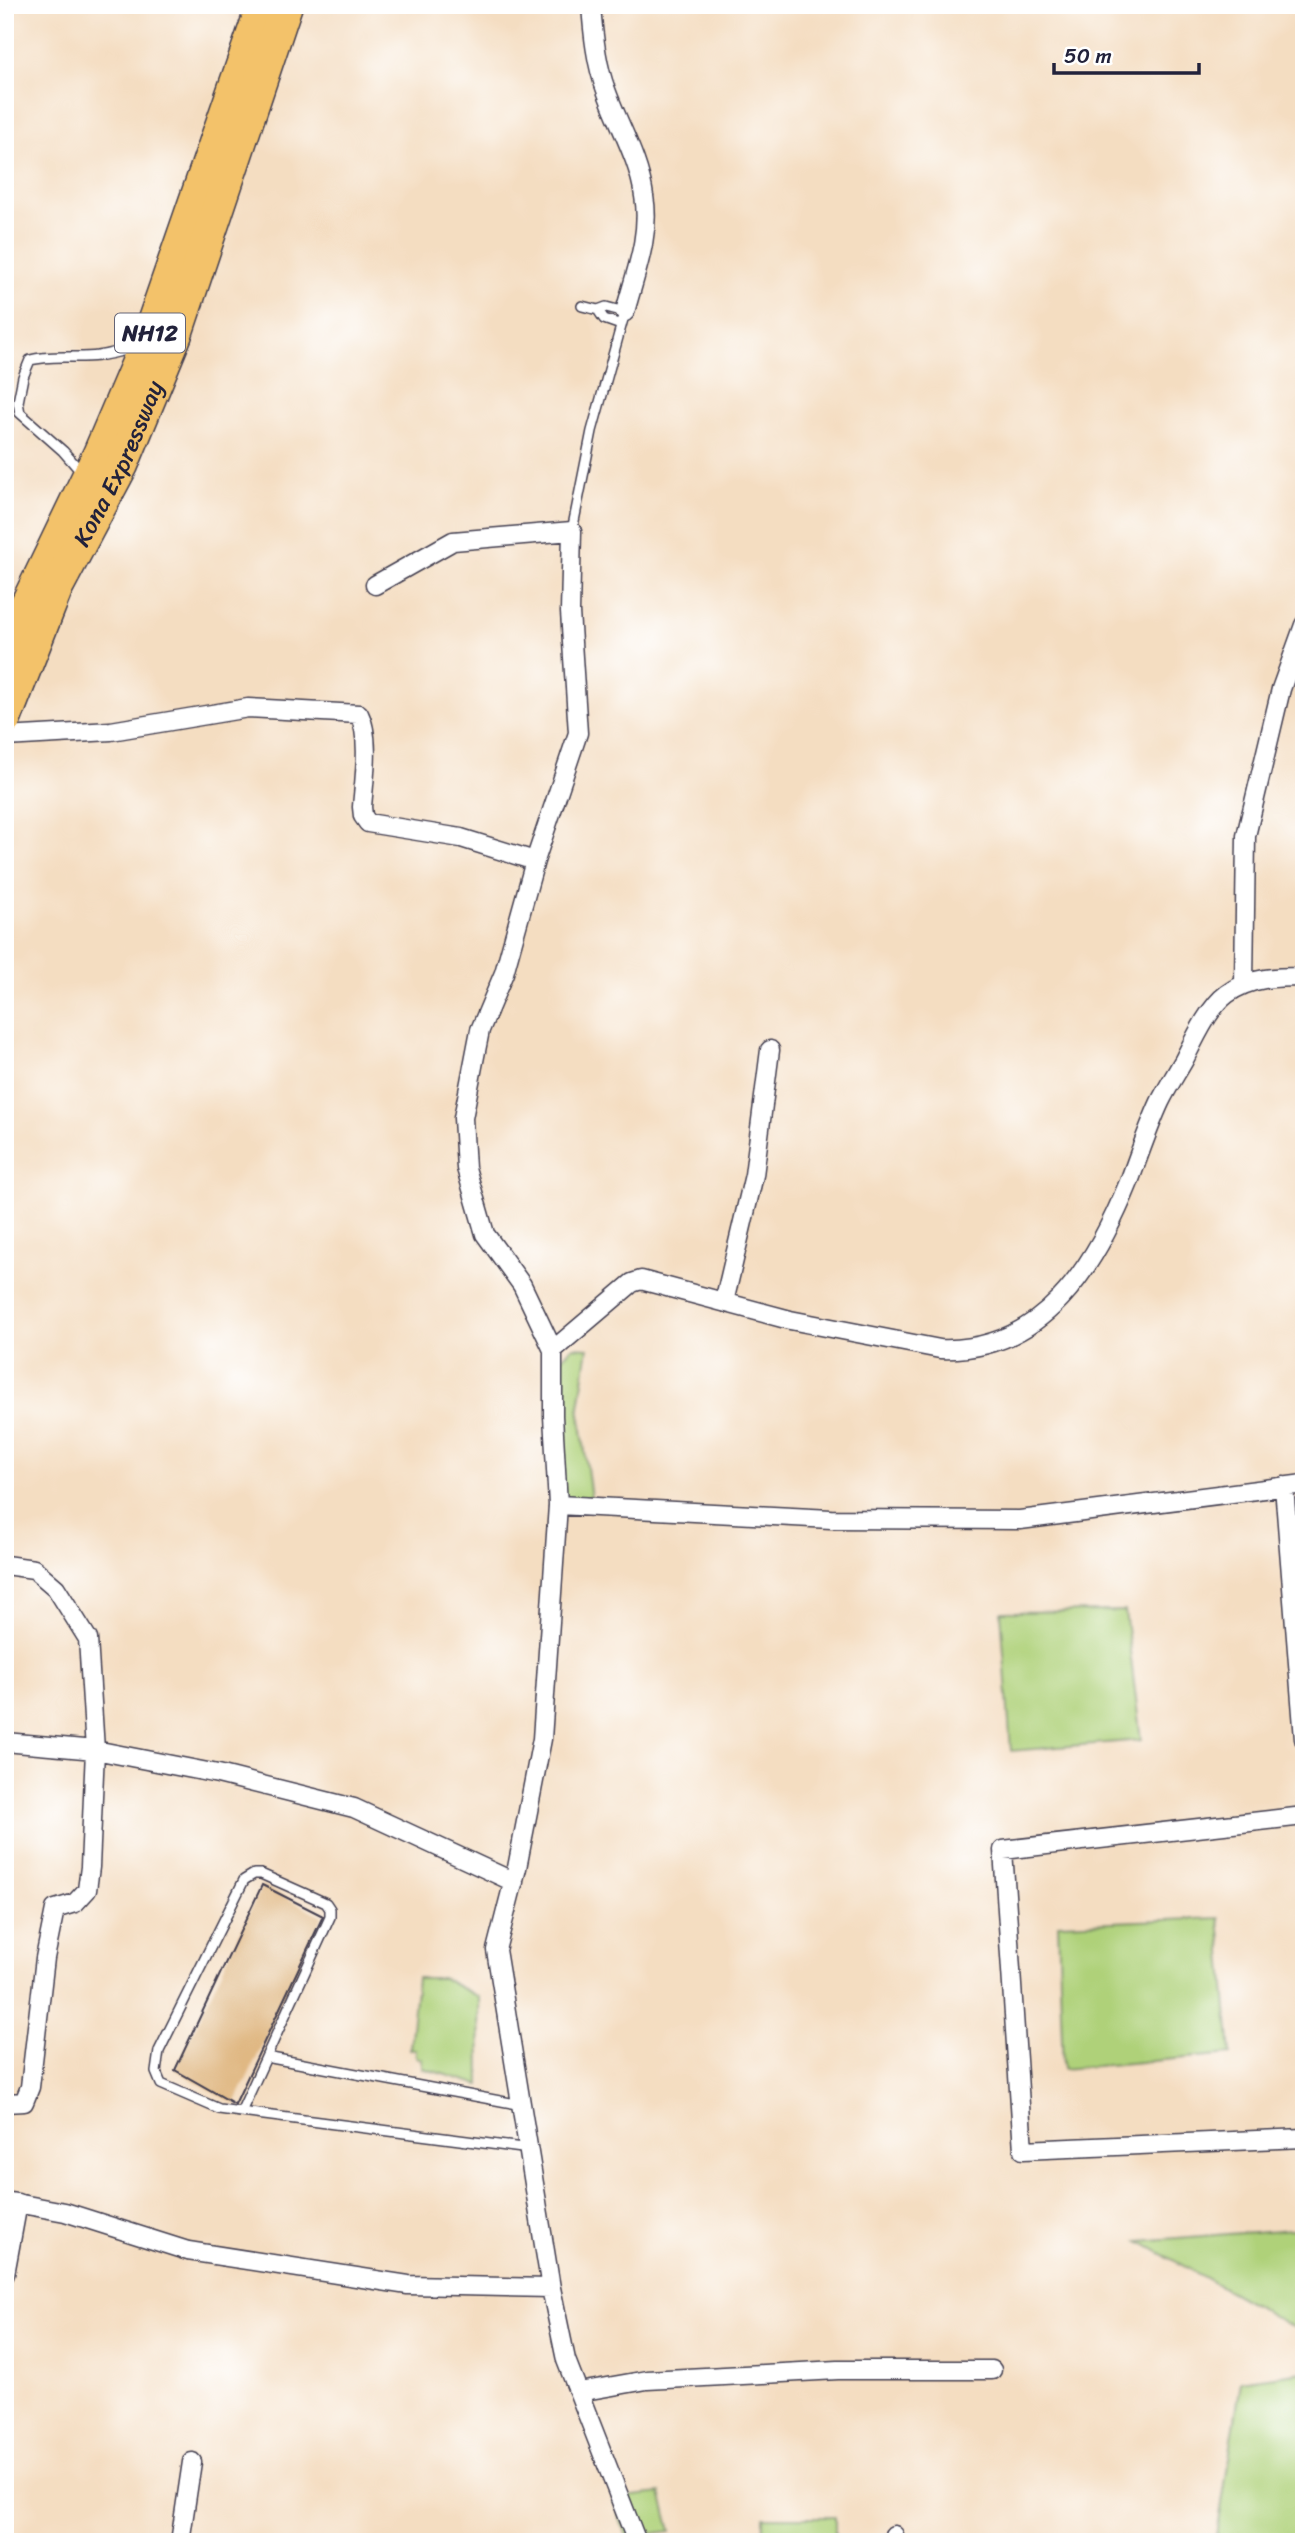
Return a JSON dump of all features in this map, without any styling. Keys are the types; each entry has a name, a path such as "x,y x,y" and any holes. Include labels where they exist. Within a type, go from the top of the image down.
{"highway":[{"name":"Kona Expressway","path":"5,719 103,466 262,5"},
{"name":"Kona Expressway","path":"5,649 176,334 286,5"}],"street":[{"path":"592,5 593,28 604,86 645,196 645,237 623,318"},
{"path":"375,585 453,541 572,531 570,612 578,733 536,861 504,973 480,1030 463,1118 466,1168 485,1234 522,1285 553,1350 553,1416 558,1505 542,1739 513,1882 496,1950 551,2288 566,2360 637,2542"},
{"path":"1244,984 1247,836 1280,689 1304,625"},
{"path":"5,737 111,731 248,708 359,714 364,724 365,739 362,807 363,816 368,822 461,838 536,861"},
{"path":"553,1350 632,1283 641,1280 790,1320 940,1349 965,1349 1016,1333 1047,1314 1092,1259 1118,1208 1160,1103 1194,1040 1219,1001 1244,984 1277,977 1304,977"},
{"path":"723,1302 754,1175 770,1050"},
{"path":"558,1505 831,1519 1020,1520 1304,1484"},
{"path":"1284,1486 1304,1739"},
{"path":"5,1565 34,1569 56,1588 88,1639 95,1750 94,1818 87,1890 75,1903 55,1909 45,1958 30,2087 24,2102 5,2103"},
{"path":"5,1742 95,1750 218,1774 354,1808 513,1882"},
{"path":"1304,1816 1003,1850 1023,2150 1304,2138"},
{"path":"5,2274 11,2202 65,2212 188,2251 408,2285 551,2288"},
{"path":"579,2392 647,2380 838,2370 992,2370"},
{"path":"180,2542 192,2462"}],"lane":[{"path":"572,531 592,431 623,318 606,307 598,310 582,306"},
{"path":"103,466 63,451 20,413 18,402 30,360 61,355 96,356 145,346"},
{"path":"241,2112 330,1917 330,1909 326,1903 261,1874 254,1874 244,1880 159,2051 156,2072 161,2084 219,2109 241,2112 530,2149"},
{"path":"266,2057 522,2105"}],"green space":[{"path":"573,1347 588,1348 579,1407 591,1498 560,1503 555,1365"},
{"path":"1125,1611 1141,1740 1011,1751 1001,1612"},
{"path":"1219,1918 1231,2054 1063,2069 1058,1924"},
{"path":"417,1978 442,1978 479,1997 480,2085 422,2068 422,2059 416,2057 416,2049 410,2049"},
{"path":"1304,2228 1304,2333 1139,2241"},
{"path":"1304,2372 1304,2542 1216,2542 1241,2381"},
{"path":"661,2493 671,2531 627,2537 613,2498"},
{"path":"763,2517 835,2517 835,2542 763,2542"}],"building":[{"path":"262,1885 323,1916 235,2104 175,2070"}]}
